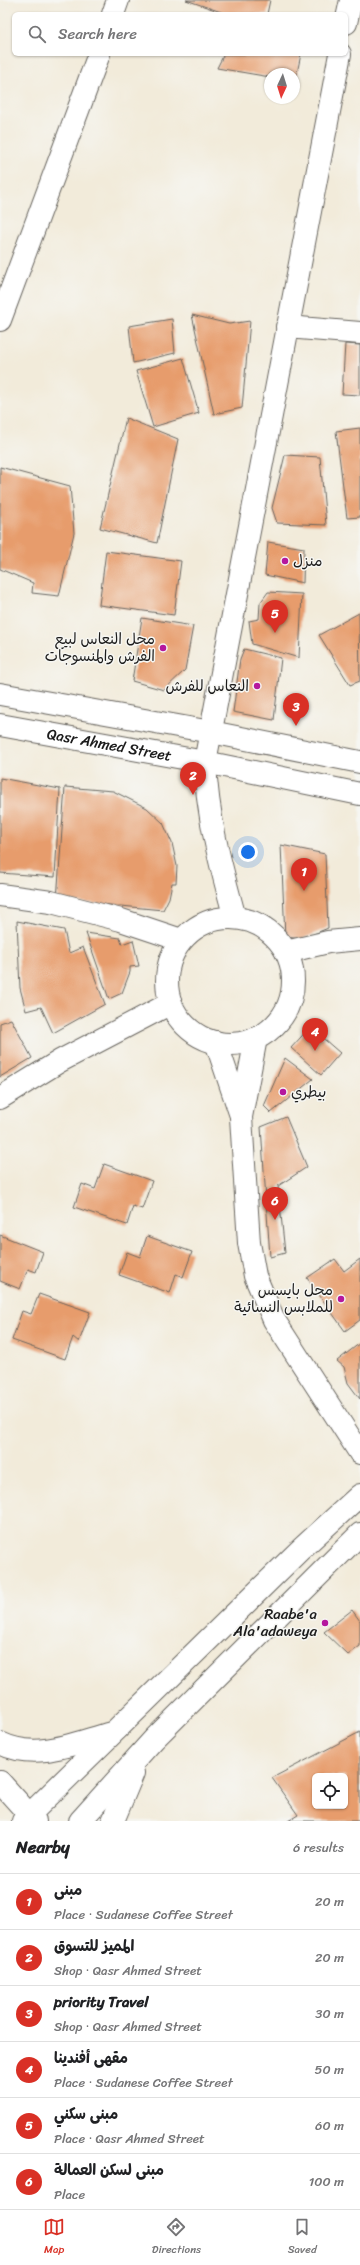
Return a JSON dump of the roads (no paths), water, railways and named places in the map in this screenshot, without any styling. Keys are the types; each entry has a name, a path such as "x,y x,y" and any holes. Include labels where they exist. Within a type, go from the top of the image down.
{"street":[{"path":"114,12 118,0"},
{"path":"348,14 351,0"},
{"path":"0,320 97,56"},
{"path":"235,918 216,847 206,792 205,762 340,56"},
{"path":"287,327 360,333"},
{"name":"Qasr Ahmed Street","path":"0,694 211,732 360,762"},
{"name":"Qasr Ahmed Street","path":"0,725 205,762 360,794"},
{"path":"0,895 51,902 121,920 181,940"},
{"path":"235,918 255,923 273,935 286,952 292,971 292,992 290,998 285,1011 273,1027 256,1038 236,1044 216,1042 197,1035 181,1022 170,1003 166,983 169,962 181,940 195,928 214,920 235,918"},
{"path":"286,952 328,942 360,939"},
{"path":"0,1098 60,1061 170,1003"},
{"path":"256,1038 241,1117 249,1243 255,1276 263,1298 274,1320 360,1453"},
{"path":"216,1042 241,1117"},
{"path":"0,1782 29,1819 300,1550 360,1495"},
{"path":"80,1821 154,1739 360,1534"},
{"path":"0,1743 12,1749 32,1752 54,1750 116,1732"},
{"path":"112,1821 129,1779 154,1739"}],"place":[{"name":"منزل","path":"285,561"},
{"name":"مبنى سكني","path":"275,633"},
{"name":"محل النعاس لبيع الفرش والمنسوجات","path":"163,648"},
{"name":"النعاس للفرش","path":"257,686"},
{"name":"priority Travel","path":"296,726"},
{"name":"المميز للتسوق","path":"193,795"},
{"name":"مبنى","path":"304,891"},
{"name":"مقهى أفندينا","path":"315,1051"},
{"name":"بيطري","path":"283,1092"},
{"name":"مبنى لسكن العمالة","path":"275,1220"},
{"name":"محل بايسس للملابس النسائية","path":"341,1299"},
{"name":"Raabe'a Ala'adaweya","path":"325,1623"}]}
